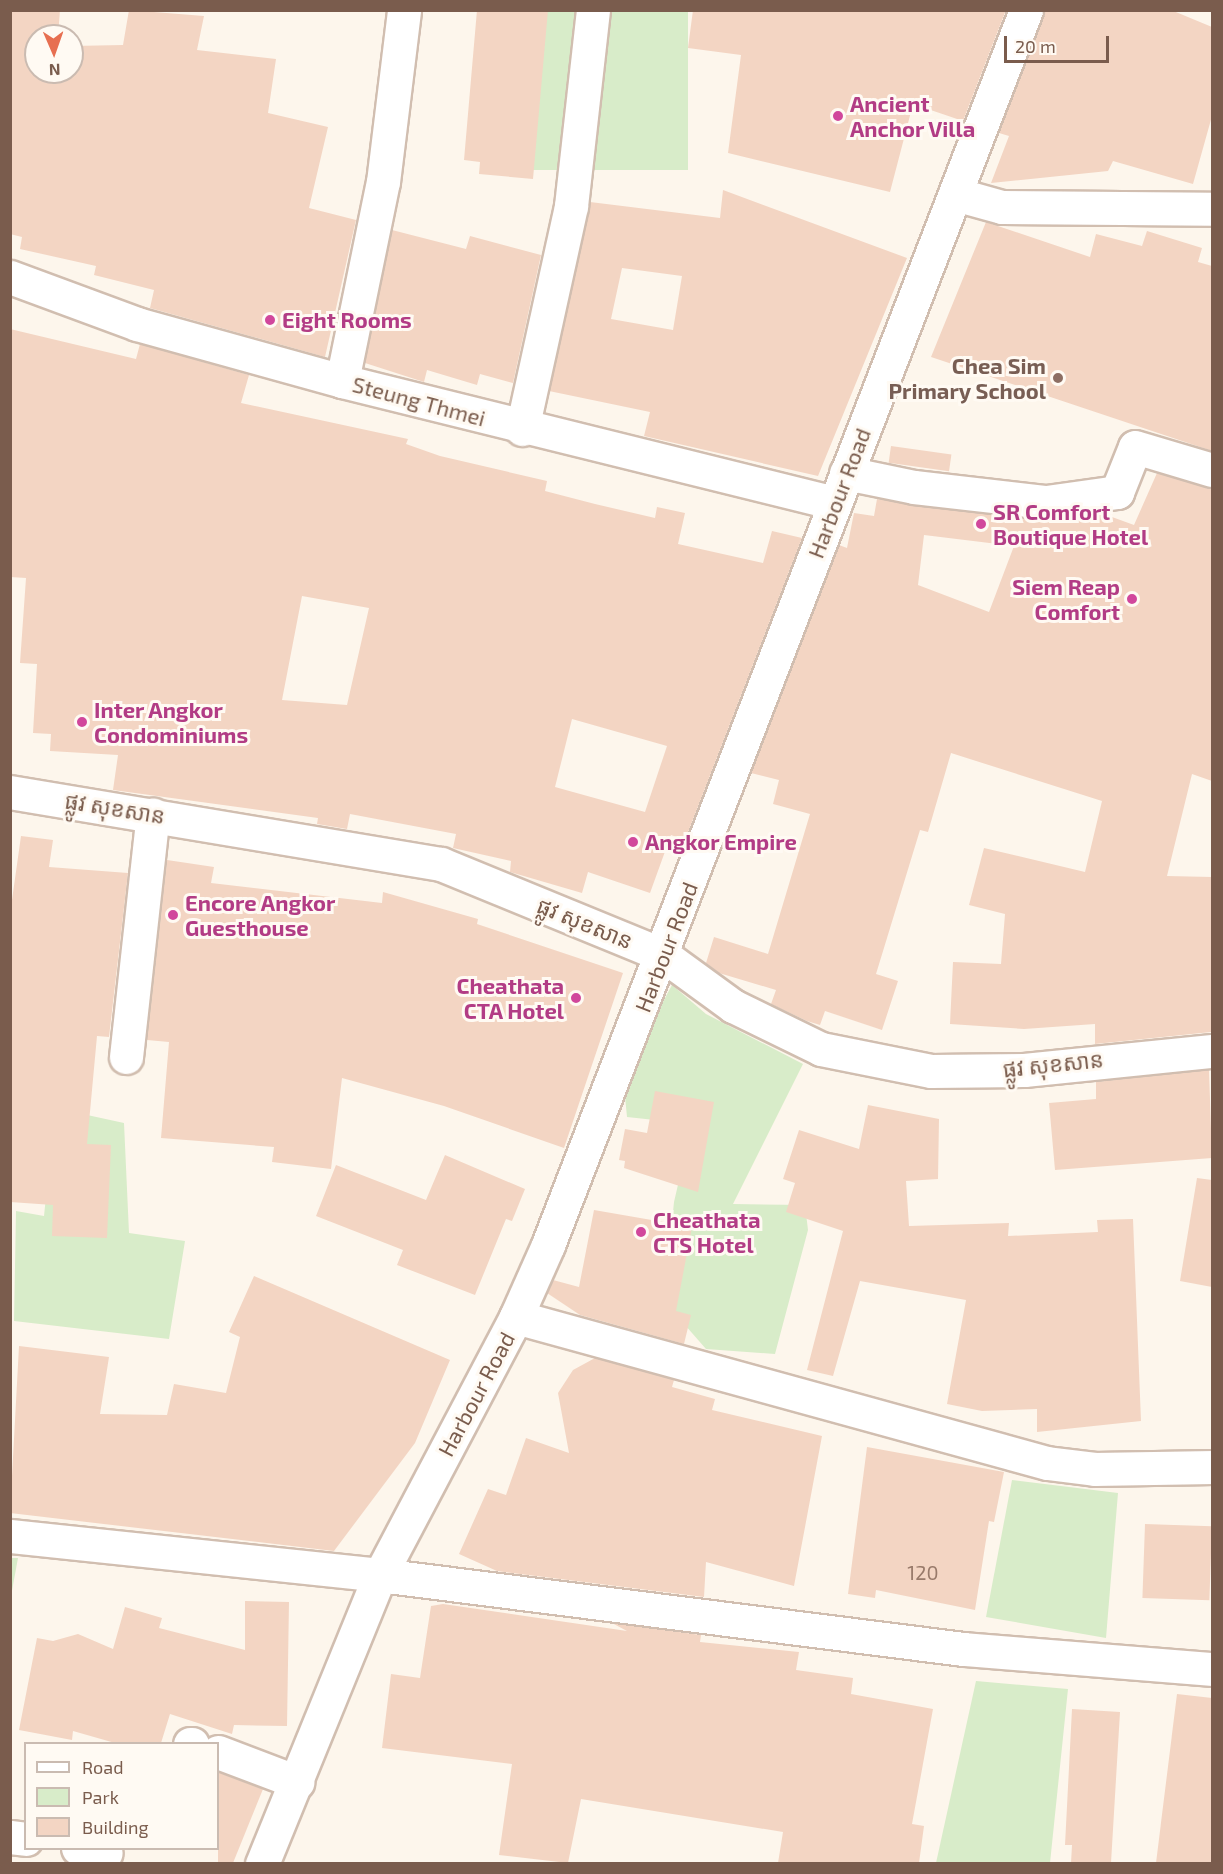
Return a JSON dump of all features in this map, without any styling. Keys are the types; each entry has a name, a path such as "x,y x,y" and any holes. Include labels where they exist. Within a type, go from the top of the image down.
{"street":[{"path":"342,381 384,182 404,10"},
{"path":"522,429 571,206 593,10"},
{"name":"Harbour Road","path":"261,1863 297,1782 380,1575 516,1317 663,955 846,473 1026,10"},
{"path":"955,194 1002,207 1212,209"},
{"name":"Steung Thmei","path":"10,277 137,324 342,381 522,429 835,503"},
{"path":"846,473 914,487 1046,502 1117,492 1135,447 1212,470"},
{"name":"ផ្លូវ សុខសាន","path":"10,792 153,814 441,864 663,955 733,1006 822,1049 931,1071 1024,1070 1212,1051"},
{"path":"126,1057 153,814"},
{"path":"516,1317 1047,1463 1095,1469 1212,1467"},
{"path":"10,1536 380,1575 963,1649 1212,1669"},
{"path":"219,1752 297,1782"}],"green space":[{"path":"524,11 688,11 688,170 524,170"},
{"path":"672,985 706,1014 803,1064 733,1204 805,1205 808,1230 775,1354 706,1349 664,1301 674,1202 692,1124 627,1117 623,1076"},
{"path":"55,1108 124,1123 129,1233 185,1241 169,1339 14,1321 16,1211 44,1216"},
{"path":"1012,1480 1118,1493 1106,1638 986,1617"},
{"path":"10,1558 18,1558 11,1596"},
{"path":"976,1681 1068,1689 1050,1863 936,1863"}],"building":[{"path":"10,10 60,10 59,24 24,24 24,84 84,84 84,46 123,45 129,10 204,16 197,50 276,59 268,113 328,127 309,208 356,220 325,357 150,308 154,290 94,275 96,266 20,249 22,237 10,234"},
{"path":"477,10 548,10 533,179 479,174 480,162 464,160"},
{"path":"693,10 1006,10 963,121 913,104 890,192 728,153 741,55 688,48"},
{"path":"1044,10 1171,10 1212,27 1212,116 1193,184 1113,161 1108,171 991,183 1009,136 999,133"},
{"path":"723,190 907,258 818,476 644,436 650,412 549,391 590,202 720,218","holes":["622,268 682,276 673,330 611,319"]},
{"path":"986,222 1090,257 1096,234 1142,246 1147,231 1202,248 1198,262 1212,266 1212,451 931,357"},
{"path":"392,230 466,249 470,236 541,255 513,383 480,374 477,385 427,370 424,382 365,363"},
{"path":"10,329 136,359 140,344 249,375 241,403 408,439 406,444 440,456 547,481 545,491 595,504 655,518 657,507 685,513 678,544 763,563 772,531 802,538 685,840 671,835 650,893 588,872 582,893 510,872 511,861 453,848 456,834 350,814 347,829 317,824 318,818 113,790 118,755 50,751 51,734 33,733 37,664 20,663 26,578 10,577","holes":["302,596 369,608 347,705 282,700","572,719 667,746 645,812 555,787"]},
{"path":"891,446 951,454 949,471 889,463"},
{"path":"1157,473 1212,488 1212,781 1192,774 1167,876 1212,877 1211,1032 1095,1044 1095,1024 1024,1029 950,1024 953,962 1001,964 1005,914 969,905 984,848 1085,872 1102,801 951,753 928,832 920,830 876,974 898,981 882,1030 825,1011 820,1025 807,1021 771,1004 776,990 719,973 706,963 714,937 768,954 810,814 773,804 779,780 751,773 839,545 847,548 854,513 874,516 877,499 1044,521 1101,513 1134,525","holes":["924,535 1014,546 989,612 918,585"]},
{"path":"21,836 53,840 49,867 128,873 109,1037 97,1036 87,1144 111,1145 107,1238 52,1236 53,1205 10,1202 10,914"},
{"path":"167,860 214,867 211,883 382,903 383,892 478,919 477,924 623,973 564,1148 444,1106 342,1078 331,1169 272,1162 274,1147 161,1138 169,1042 147,1040"},
{"path":"1209,1070 1212,1158 1055,1170 1049,1103 1096,1099 1096,1082"},
{"path":"655,1091 714,1102 698,1192 624,1168 625,1161 619,1160 625,1129 647,1133"},
{"path":"868,1105 939,1119 938,1179 906,1181 909,1226 1009,1223 1008,1236 1098,1232 1097,1220 1133,1219 1141,1421 1037,1432 1037,1409 982,1411 947,1404 966,1300 860,1281 833,1376 807,1370 843,1231 786,1212 795,1183 783,1179 799,1130 859,1149"},
{"path":"445,1155 525,1189 512,1221 506,1219 475,1295 397,1265 403,1250 316,1216 336,1165 426,1200"},
{"path":"1197,1178 1212,1180 1212,1287 1180,1281"},
{"path":"594,1210 692,1227 676,1311 691,1315 684,1344 580,1315 547,1293 553,1280 579,1287"},
{"path":"254,1276 450,1360 415,1443 334,1551 10,1513 19,1346 109,1357 100,1414 167,1415 174,1384 226,1393 240,1337 229,1332"},
{"path":"595,1358 674,1380 672,1387 715,1399 712,1410 822,1436 794,1586 706,1562 704,1597 497,1571 459,1554 488,1489 506,1495 526,1438 569,1453 558,1393 573,1370"},
{"path":"867,1447 1004,1472 994,1522 989,1521 975,1610 876,1590 875,1598 848,1594"},
{"path":"1145,1524 1212,1526 1209,1600 1142,1598"},
{"path":"245,1601 289,1602 287,1726 234,1725 232,1734 170,1714 161,1742 112,1742 73,1731 72,1740 19,1730 37,1638 53,1641 78,1634 113,1649 125,1607 162,1618 159,1628 245,1650"},
{"path":"443,1604 627,1631 612,1623 701,1635 700,1642 799,1652 796,1670 853,1678 851,1694 933,1709 912,1824 924,1826 919,1863 778,1863 783,1832 581,1799 568,1863 499,1855 512,1764 382,1748 391,1674 420,1678 431,1606"},
{"path":"1177,1694 1212,1698 1212,1863 1156,1863"},
{"path":"1072,1709 1120,1712 1111,1863 1071,1863 1072,1845 1065,1845"},
{"path":"219,1772 263,1789 233,1863 218,1863"}],"place":[{"name":"Ancient Anchor Villa","path":"838,116"},
{"name":"Eight Rooms","path":"270,320"},
{"name":"Chea Sim Primary School","path":"1058,378"},
{"name":"SR Comfort Boutique Hotel","path":"981,524"},
{"name":"Siem Reap Comfort","path":"1132,599"},
{"name":"Inter Angkor Condominiums","path":"82,722"},
{"name":"Angkor Empire","path":"633,842"},
{"name":"Encore Angkor Guesthouse","path":"173,915"},
{"name":"Cheathata CTA Hotel","path":"576,998"},
{"name":"Cheathata CTS Hotel","path":"641,1232"}]}
